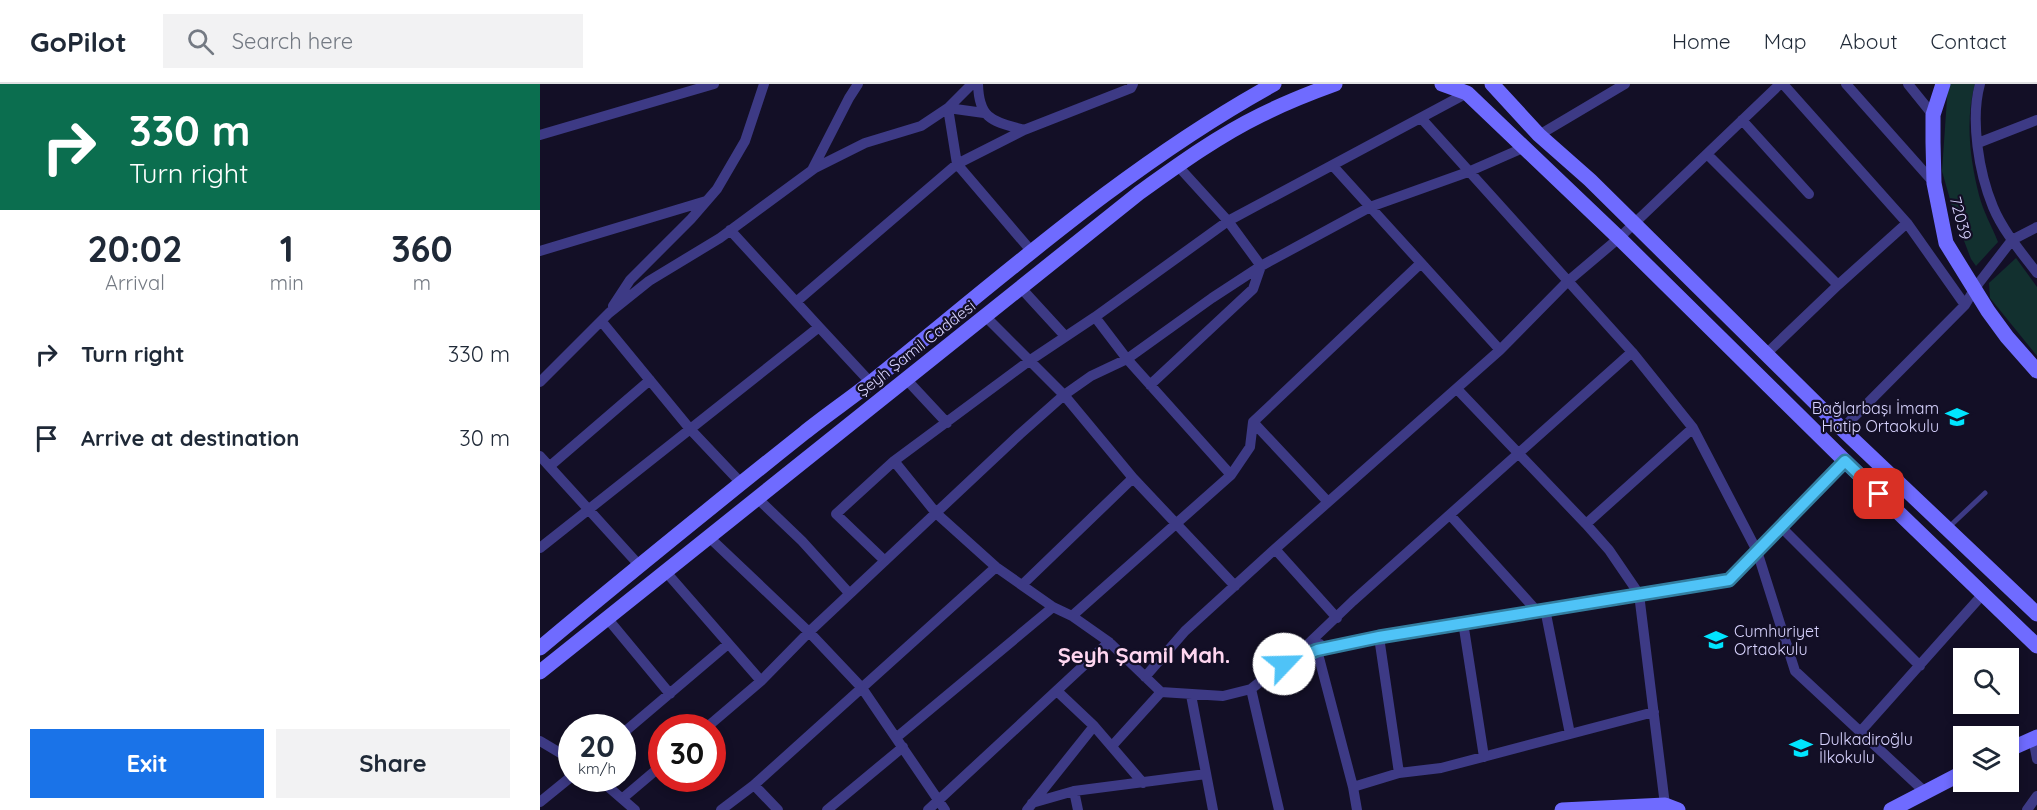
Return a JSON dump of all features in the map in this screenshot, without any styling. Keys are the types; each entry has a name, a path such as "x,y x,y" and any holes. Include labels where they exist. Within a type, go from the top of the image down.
{"main road":[{"name":"Şeyh Şamil Caddesi","path":"540,648 639,565 806,432 872,383 1152,159 1274,84"},
{"name":"Şeyh Şamil Caddesi","path":"540,672 1121,207 1178,165 1259,116 1335,84"},
{"path":"1492,84 1539,135 1590,180 1842,429 2037,614"},
{"name":"72039","path":"1943,84 1934,115 1934,183 1946,243 2007,337 2037,371"},
{"path":"1454,88 1523,148 1619,238 2037,646"},
{"path":"2019,745 2035,737"},
{"path":"1891,810 1953,778"},
{"path":"1562,810 1668,808"}],"street":[{"path":"540,135 714,84"},
{"path":"605,317 630,280 717,189 744,141 764,84"},
{"path":"812,170 858,84"},
{"path":"540,382 605,317 649,281 730,230 812,170 865,143 921,126 948,108 972,84"},
{"path":"978,84 978,100 984,113"},
{"path":"796,302 957,164 1024,130 1132,86 1145,84"},
{"path":"1539,135 1625,84"},
{"path":"1145,677 1185,631 1500,350 1567,282 1619,238 1782,84 1907,223 1965,305"},
{"path":"1846,84 1934,183"},
{"path":"1908,84 1934,115"},
{"path":"1980,84 1976,99 1982,172 1993,208 2012,240 2037,273"},
{"path":"884,560 836,514 894,461 1029,361 1095,317 1228,221 1422,118 1454,88"},
{"path":"948,108 984,113 1005,124 1024,130"},
{"path":"948,108 957,164 1033,253"},
{"path":"1422,118 1468,172 1632,352 1693,428 1757,551 1795,671 1924,792"},
{"path":"1742,120 1809,194"},
{"path":"1978,143 2037,120"},
{"path":"722,714 761,681 808,632 884,560 1064,395 1091,376 1127,359 1212,298 1262,266 1370,207 1468,172 1523,148"},
{"path":"1707,154 1838,285"},
{"path":"1178,165 1228,221 1262,266"},
{"path":"1333,166 1500,350"},
{"path":"540,251 707,201"},
{"path":"1766,354 1907,223"},
{"path":"1842,429 1965,305 1974,288 2012,240 2037,227"},
{"path":"730,230 872,383"},
{"path":"1072,616 1231,475 1250,447 1253,422 1421,263"},
{"path":"1150,385 1253,289 1262,266"},
{"path":"1021,288 1065,336"},
{"path":"985,316 1064,395 1133,478 1235,586"},
{"path":"605,317 650,380 690,429 742,484"},
{"path":"1095,317 1127,359 1231,475"},
{"path":"540,548 819,327"},
{"path":"894,461 936,513 996,567 1053,608 1072,616 1109,642 1161,692 1223,696 1251,689 1284,664 1632,352"},
{"path":"906,379 946,423"},
{"path":"550,466 650,380"},
{"path":"1457,389 1586,524 1609,550 1639,594 1668,808"},
{"path":"1253,422 1328,502"},
{"path":"1586,524 1693,428"},
{"path":"540,456 639,565"},
{"path":"1284,664 1317,650 1379,637 1729,580 1845,461"},
{"path":"1022,585 1133,478"},
{"path":"758,498 849,593"},
{"path":"1450,515 1541,609 1570,734"},
{"path":"1781,527 1920,666"},
{"path":"709,537 808,632 862,688 942,805"},
{"path":"1275,549 1337,618"},
{"path":"721,810 754,785 996,567"},
{"path":"666,572 761,681"},
{"path":"1860,732 1983,594"},
{"path":"897,737 1053,608"},
{"path":"607,618 670,694"},
{"path":"1337,618 1317,650 1357,810"},
{"path":"1463,622 1484,757"},
{"path":"1379,637 1399,773"},
{"path":"928,810 942,805 1109,642"},
{"path":"636,722 728,644"},
{"path":"1251,689 1279,810"},
{"path":"1057,691 1094,726 1143,783"},
{"path":"1112,746 1161,692"},
{"path":"1191,695 1213,810"},
{"path":"1353,787 1399,773 1441,768 1654,712"},
{"path":"1030,806 1094,726"},
{"path":"2035,737 2037,759"},
{"path":"540,741 558,752"},
{"path":"827,810 903,747"},
{"path":"1030,806 1074,791 1206,774"},
{"path":"623,798 648,777"},
{"path":"754,785 778,810"},
{"path":"540,802 558,787"},
{"path":"1074,791 1078,810"},
{"path":"616,792 635,810"},
{"path":"2027,810 2037,795"}],"lane":[{"path":"1948,528 1985,493"}],"green space":[{"path":"1948,84 1975,84 1969,125 1973,168 1985,213 1998,242 1976,266 1971,259 1955,217 1942,171"},
{"path":"2016,258 2037,287 2037,356 1990,298 1989,283"}],"place":[{"name":"Bağlarbaşı İmam Hatip Ortaokulu","path":"1957,417"},
{"name":"Cumhuriyet Ortaokulu","path":"1716,640"},
{"name":"Dulkadiroğlu İlkokulu","path":"1801,748"}],"district":[{"name":"Şeyh Şamil Mah.","path":"1144,655"}],"route":[{"path":"1284,664 1317,650 1379,637 1729,580 1845,461 1879,494"}]}
